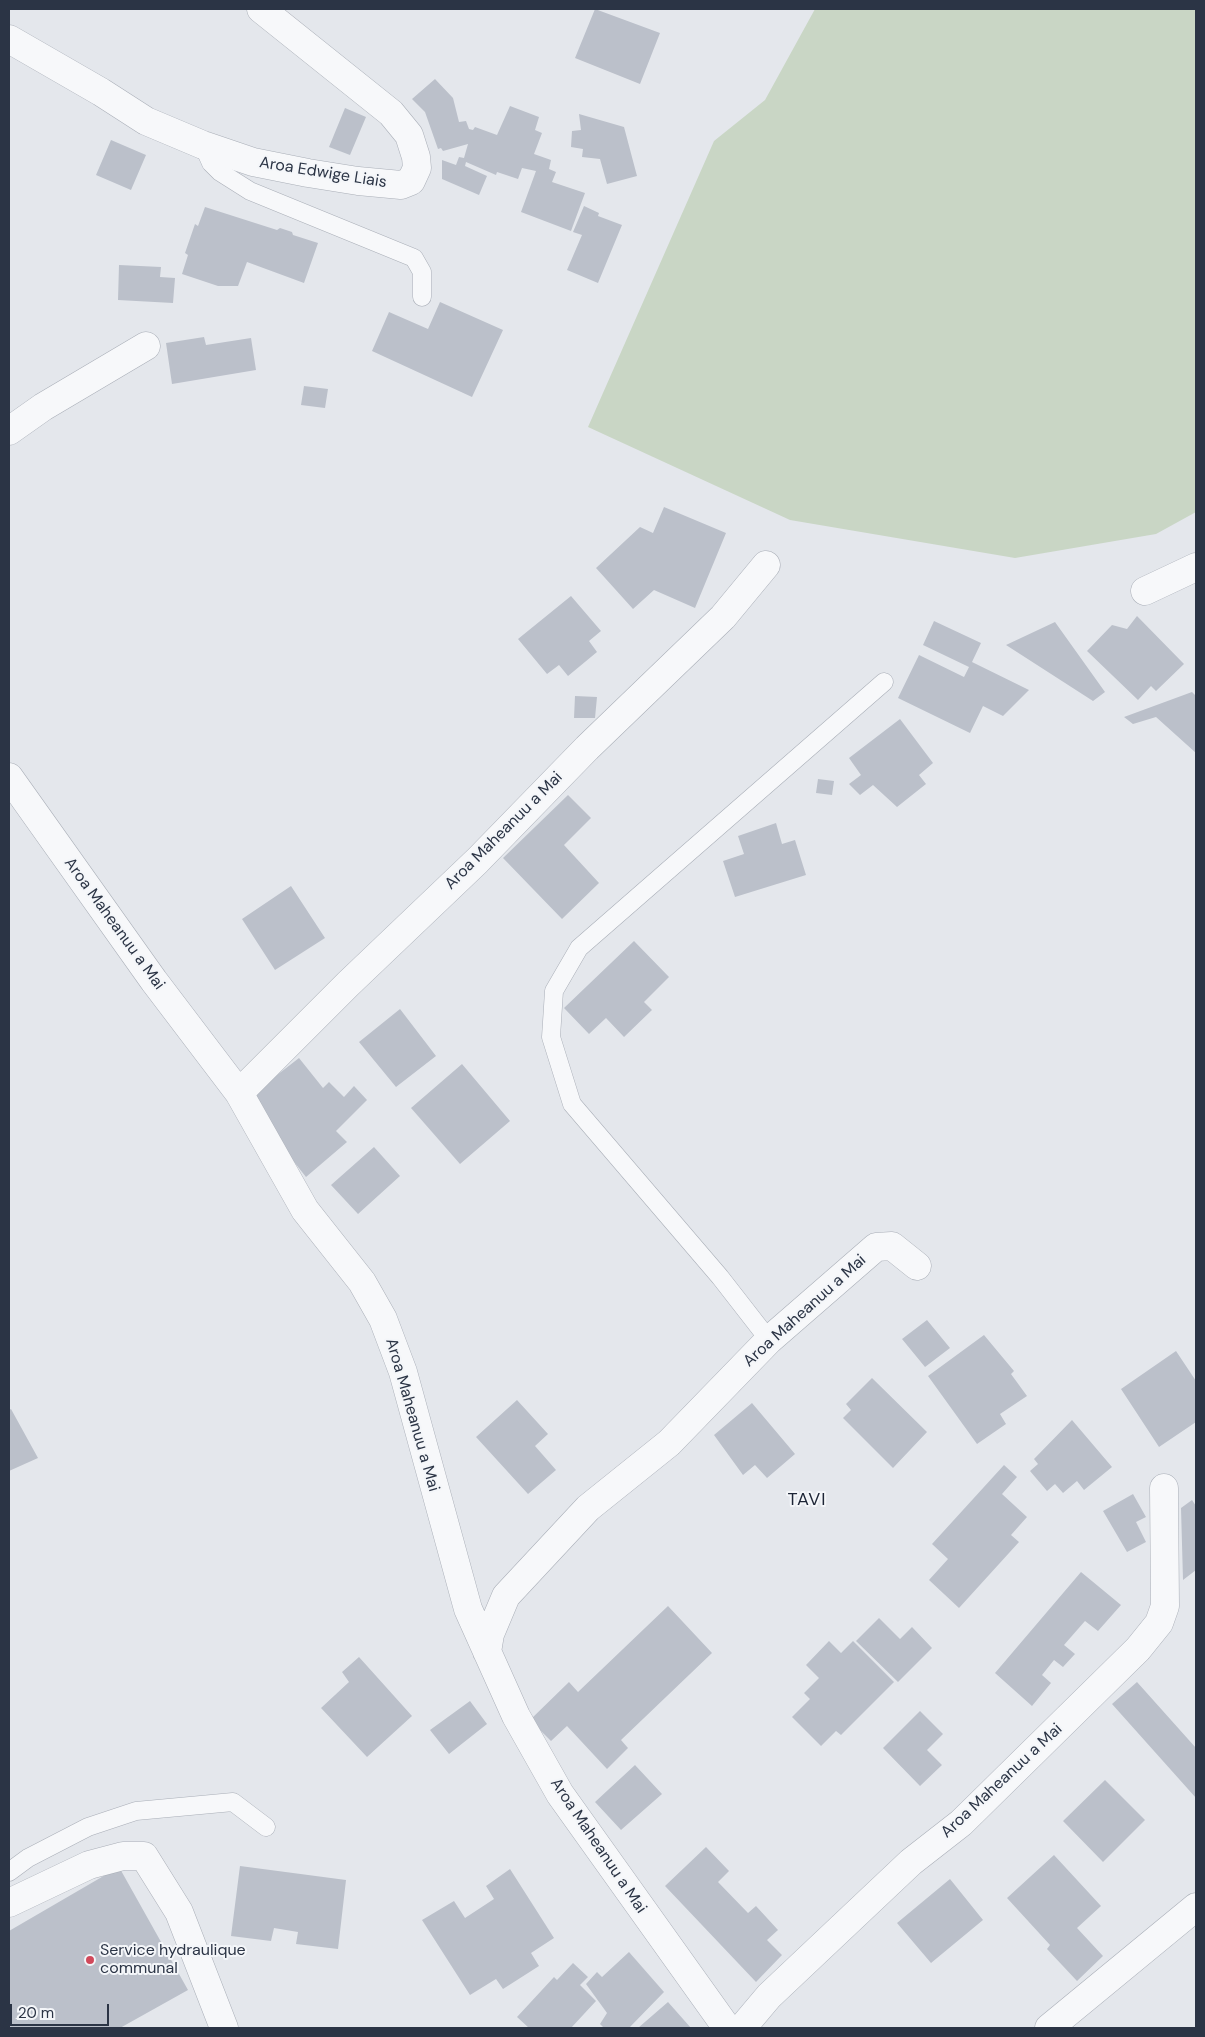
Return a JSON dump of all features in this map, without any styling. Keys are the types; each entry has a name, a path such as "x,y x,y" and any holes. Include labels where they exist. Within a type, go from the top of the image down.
{"street":[{"name":"Aroa Edwige Liais","path":"9,39 146,121 203,145 253,162 358,181 402,185 411,182 417,168 416,156 409,135 391,113 261,9"},
{"path":"9,431 43,407 146,346"},
{"name":"Aroa Maheanuu a Mai","path":"238,1094 348,984 477,861 587,748 723,617 766,565"},
{"path":"1145,590 1196,567"},
{"name":"Aroa Maheanuu a Mai","path":"9,777 154,982 238,1094 305,1210 362,1282 383,1319 403,1372 468,1609 516,1716 560,1794 727,2028"},
{"name":"Aroa Maheanuu a Mai","path":"486,1652 496,1619 506,1596 588,1508 668,1443 769,1340 876,1247 892,1246 918,1266"},
{"name":"Aroa Maheanuu a Mai","path":"742,2028 769,1996 911,1862 961,1823 1138,1649 1154,1629 1165,1606 1164,1488"},
{"path":"9,1903 89,1864 123,1856 144,1856 179,1912 204,1972 218,2018 224,2028"},
{"path":"1049,2028 1196,1907"}],"lane":[{"name":"Aroa Edwige Liais","path":"203,145 210,163 220,172 250,191 414,258 422,272 422,297"},
{"path":"769,1340 720,1277 572,1104 551,1037 554,991 578,948 884,682"},
{"path":"9,1872 28,1858 88,1827 136,1811 233,1802 266,1827"}],"green space":[{"path":"815,9 1196,9 1196,512 1156,534 1015,558 790,520 588,427 714,141 765,100"}],"building":[{"path":"595,9 660,33 640,84 575,58"},
{"path":"435,79 453,98 459,122 466,121 469,129 473,130 475,127 497,135 510,106 539,117 535,130 542,133 534,154 551,160 549,169 556,172 552,182 585,193 571,231 521,212 536,171 522,168 518,179 497,172 496,175 466,162 465,166 487,176 479,195 442,179 442,160 456,165 459,157 464,158 468,144 443,151 441,148 438,149 425,112 412,99"},
{"path":"345,108 366,117 350,155 329,147"},
{"path":"579,114 624,127 637,176 607,184 600,159 582,157 583,149 571,147 572,131 581,130"},
{"path":"111,140 146,155 131,190 96,175"},
{"path":"584,206 599,213 598,216 622,225 598,283 567,270 582,235 573,232"},
{"path":"205,207 277,230 280,228 292,232 293,235 318,243 304,283 247,262 238,286 218,286 182,274 188,255 185,253 195,224 198,226"},
{"path":"119,265 161,267 160,277 175,278 173,303 118,300"},
{"path":"440,302 503,330 472,397 372,351 389,312 428,329"},
{"path":"204,337 206,345 251,338 256,370 172,384 166,343"},
{"path":"304,386 328,389 325,408 301,405"},
{"path":"664,507 726,533 695,608 654,590 633,609 596,568 640,527 653,533"},
{"path":"571,596 601,631 589,641 597,652 568,676 559,665 547,674 518,639"},
{"path":"1137,616 1184,664 1156,691 1151,686 1138,700 1087,651 1112,625 1127,629"},
{"path":"934,621 981,643 972,662 1029,690 1003,716 983,706 970,733 898,698 919,655 964,677 969,667 923,645"},
{"path":"1055,622 1105,692 1093,701 1006,645"},
{"path":"1192,692 1196,696 1196,753 1156,717 1133,724 1124,717"},
{"path":"575,696 597,697 595,718 574,718"},
{"path":"900,719 933,763 919,775 926,784 897,807 873,785 860,795 849,784 861,775 849,758"},
{"path":"818,779 834,781 832,795 816,793"},
{"path":"568,795 591,818 564,845 599,883 562,919 503,858"},
{"path":"776,823 782,844 795,840 806,875 735,897 723,861 744,854 738,836"},
{"path":"291,886 325,938 275,970 242,919"},
{"path":"634,941 669,977 644,1002 652,1010 624,1037 606,1018 589,1034 564,1008"},
{"path":"400,1009 436,1056 396,1087 359,1042"},
{"path":"299,1058 323,1088 329,1082 344,1097 354,1086 367,1100 336,1131 347,1142 306,1177 245,1100"},
{"path":"462,1064 510,1121 460,1164 411,1108"},
{"path":"374,1147 400,1176 358,1214 331,1185"},
{"path":"927,1320 950,1348 925,1367 902,1339"},
{"path":"984,1335 1014,1371 1011,1374 1027,1396 1000,1414 1006,1424 977,1444 928,1376"},
{"path":"1176,1351 1196,1381 1196,1422 1159,1447 1121,1389"},
{"path":"872,1378 927,1432 893,1468 843,1418 851,1410 846,1404"},
{"path":"517,1400 548,1434 535,1446 556,1470 528,1494 476,1437"},
{"path":"752,1403 795,1454 767,1478 755,1465 743,1475 714,1435"},
{"path":"11,1409 38,1458 9,1471 9,1410"},
{"path":"1072,1420 1112,1467 1084,1490 1077,1481 1063,1493 1055,1484 1047,1491 1030,1471 1038,1464 1034,1459"},
{"path":"1004,1465 1017,1477 1002,1494 1027,1517 1011,1535 1019,1542 959,1608 929,1580 948,1559 932,1544"},
{"path":"1133,1494 1146,1517 1136,1522 1146,1542 1127,1552 1103,1511"},
{"path":"1192,1500 1196,1506 1196,1570 1183,1580 1181,1508"},
{"path":"1081,1572 1121,1605 1098,1631 1085,1621 1064,1645 1075,1654 1063,1667 1054,1660 1042,1675 1051,1683 1032,1706 995,1673"},
{"path":"668,1606 712,1653 621,1740 628,1748 607,1769 567,1726 551,1741 530,1720 569,1682 578,1692"},
{"path":"879,1618 900,1639 912,1627 932,1648 898,1682 856,1641"},
{"path":"829,1641 841,1653 853,1641 894,1682 841,1735 836,1731 821,1746 792,1717 810,1699 804,1693 819,1678 806,1665"},
{"path":"359,1657 412,1716 367,1757 321,1708 349,1682 342,1672"},
{"path":"1137,1682 1196,1748 1196,1798 1112,1704"},
{"path":"470,1701 487,1724 449,1754 430,1730"},
{"path":"920,1711 943,1734 927,1750 942,1765 920,1786 883,1748"},
{"path":"635,1765 662,1794 621,1830 595,1802"},
{"path":"1105,1780 1145,1820 1103,1862 1063,1821"},
{"path":"706,1847 729,1871 718,1882 748,1913 756,1906 778,1930 767,1940 782,1955 756,1982 665,1886"},
{"path":"1054,1855 1101,1906 1077,1928 1103,1956 1077,1981 1047,1949 1050,1945 1007,1898"},
{"path":"240,1866 346,1880 338,1949 296,1944 298,1932 274,1928 271,1941 231,1936"},
{"name":"Service hydraulique communal","path":"119,1867 188,1990 120,2028 9,2028 9,1931"},
{"path":"510,1869 554,1938 531,1953 539,1966 503,1989 496,1979 470,1995 422,1920 454,1901 465,1918 494,1899 486,1886"},
{"path":"950,1879 983,1920 931,1963 897,1923"},
{"path":"629,1952 664,1992 629,2028 604,2028 600,2024 607,2013 586,1984 597,1972 602,1977"},
{"path":"573,1963 588,1977 580,1985 596,2001 571,2028 529,2028 517,2017 554,1977 557,1980"},
{"path":"668,2002 691,2028 638,2028"}],"place":[{"name":"Service hydraulique communal","path":"90,1960"}],"district":[{"name":"TAVI","path":"807,1500"}]}
